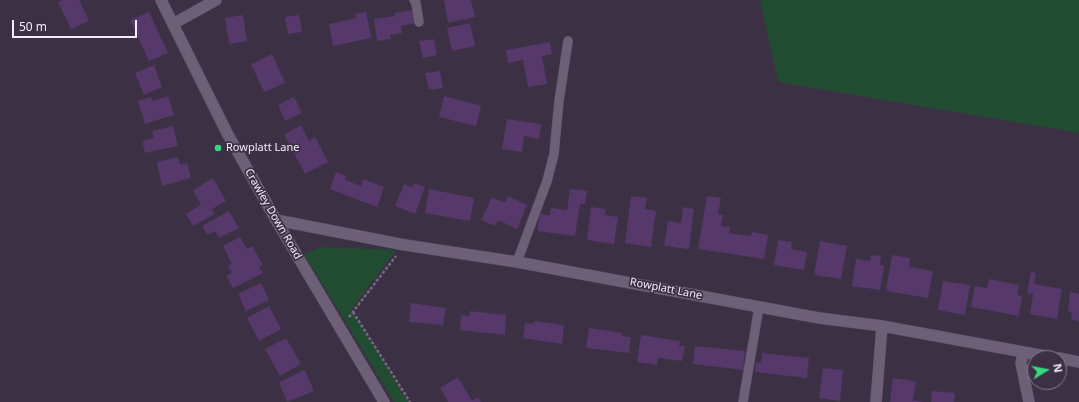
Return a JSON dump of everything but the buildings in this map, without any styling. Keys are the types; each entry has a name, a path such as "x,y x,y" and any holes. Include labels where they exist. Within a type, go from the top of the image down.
{"street":[{"name":"Crawley Down Road","path":"161,0 227,133 276,220 384,402"},
{"path":"173,24 216,0"},
{"name":"Rowplatt Lane","path":"276,220 405,245 516,262 819,318 882,326 1027,354"},
{"path":"876,402 882,326"},
{"path":"1023,353 1021,363 1029,402"},
{"path":"1067,360 1079,362"}],"lane":[{"path":"414,0 416,3 419,22"},
{"path":"516,262 547,181 554,154 559,101 568,41"},
{"path":"743,402 759,307"}],"path":[{"path":"341,328 405,245"},
{"path":"353,312 410,402"}],"green space":[{"path":"760,0 1079,0 1079,133 778,82"},
{"path":"321,247 396,250 351,310 408,402 394,402 304,254"}],"place":[{"name":"Rowplatt Lane","path":"218,148"}]}
